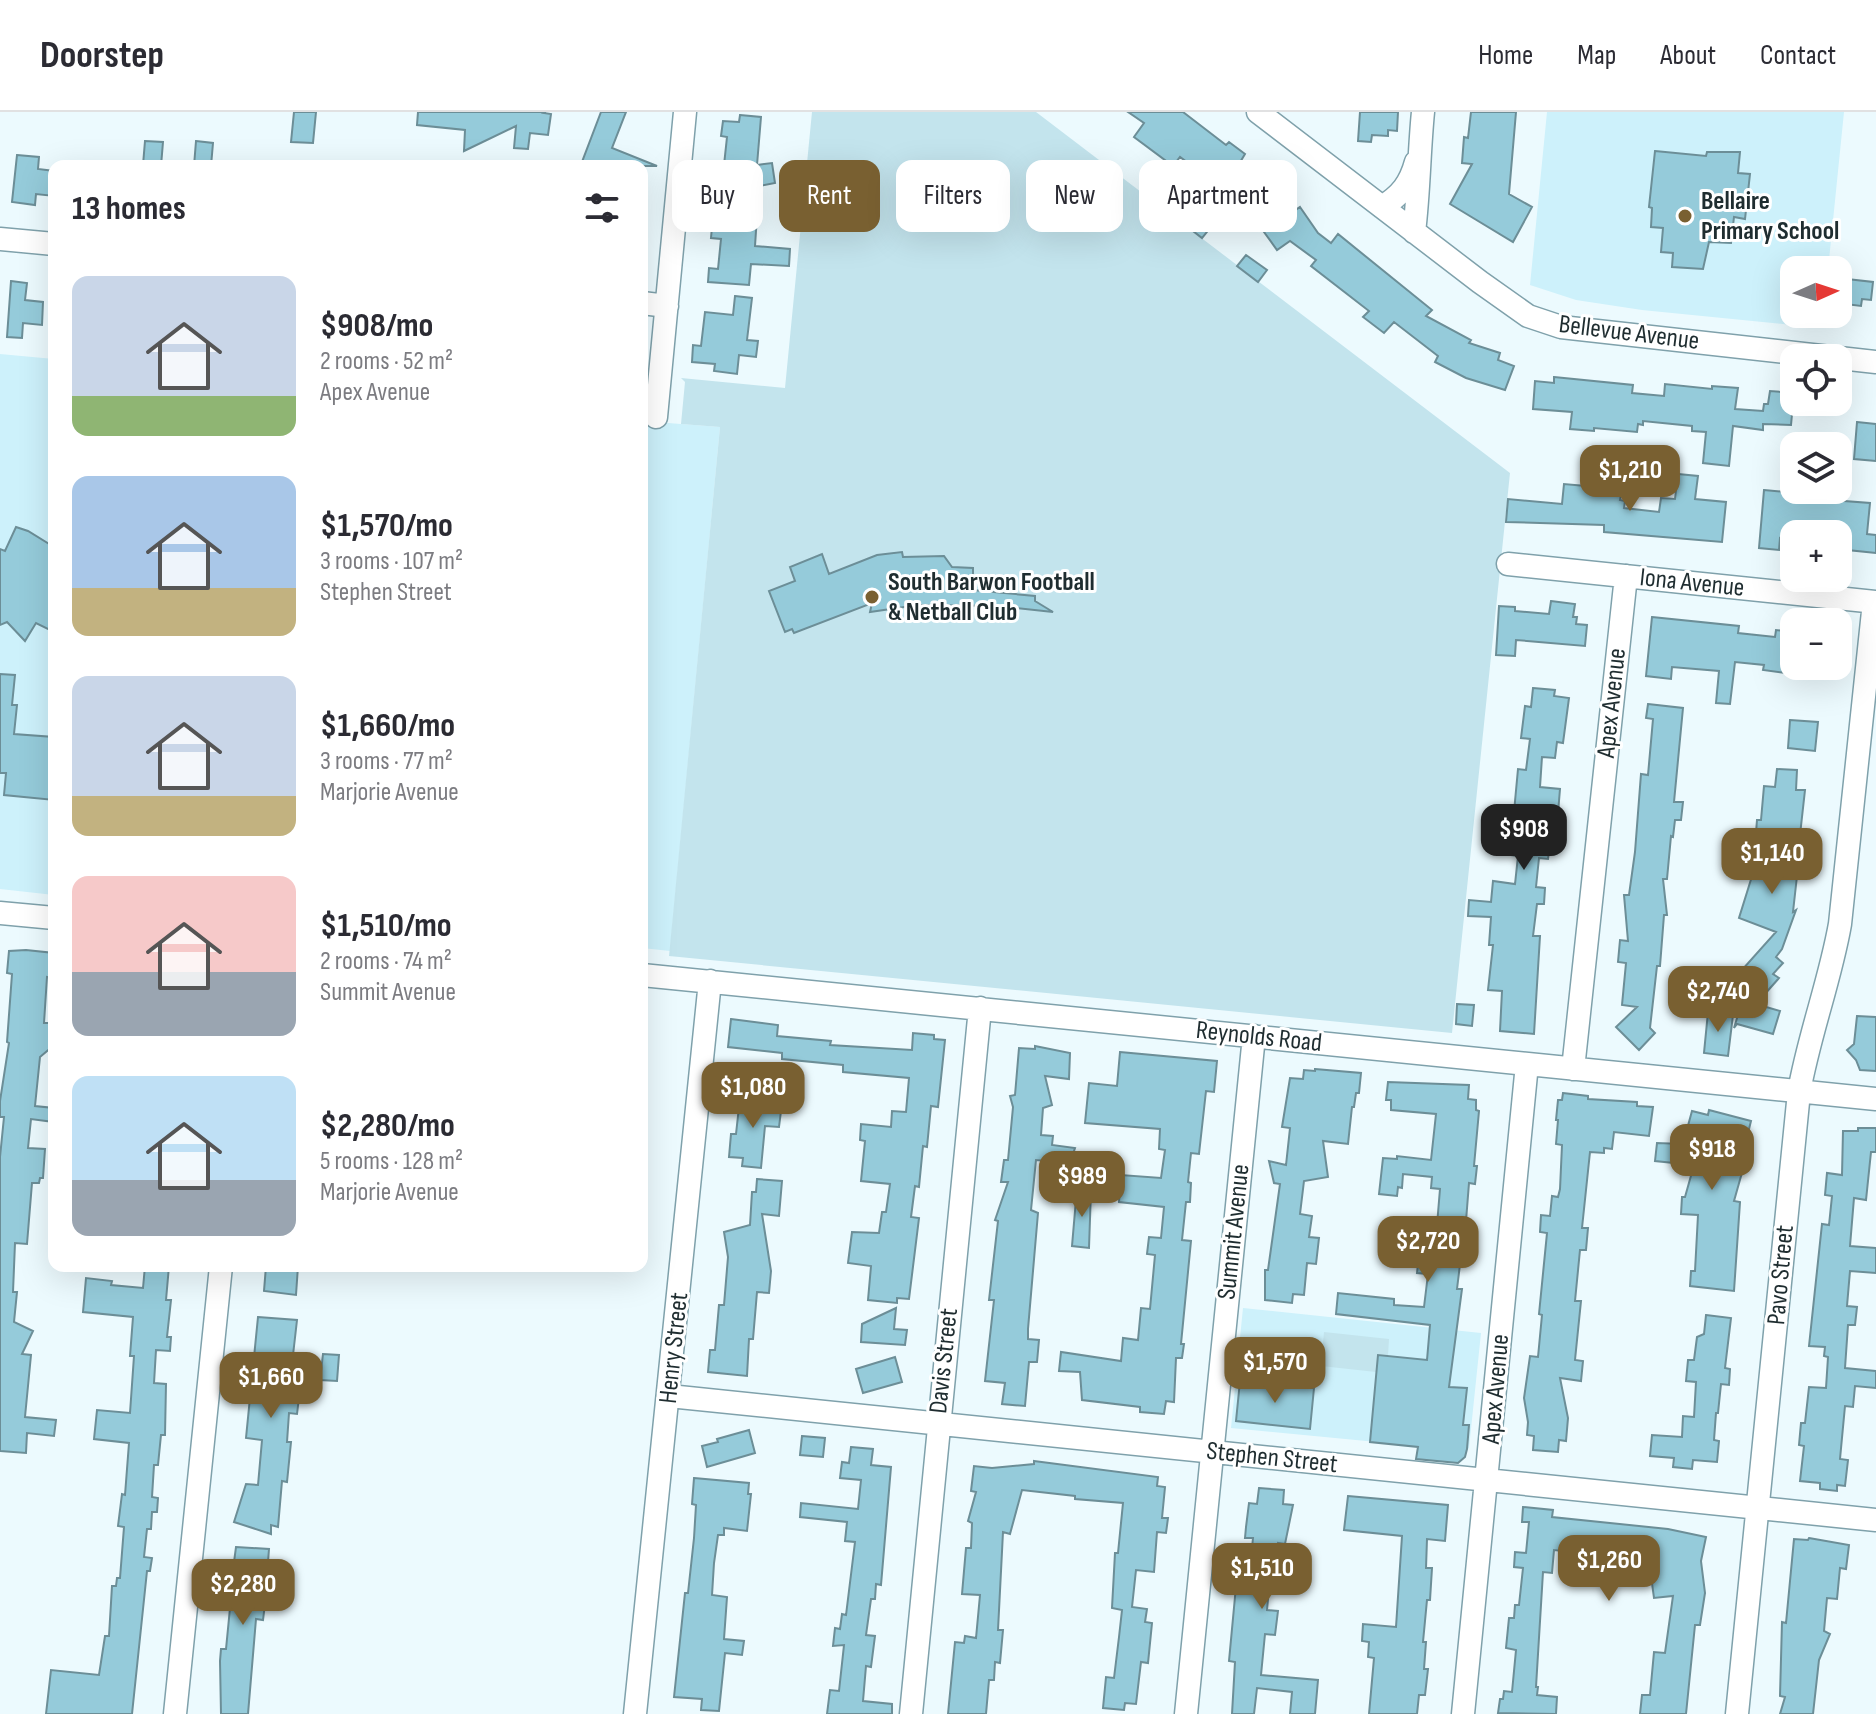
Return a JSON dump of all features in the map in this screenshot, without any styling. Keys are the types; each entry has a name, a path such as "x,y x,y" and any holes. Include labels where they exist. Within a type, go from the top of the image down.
{"street":[{"path":"656,417 685,112"},
{"name":"Bellevue Avenue","path":"1258,112 1528,316 1561,327 1876,362"},
{"path":"1414,232 1423,112"},
{"path":"1382,207 1398,197 1411,181 1419,153"},
{"path":"0,239 48,243"},
{"path":"648,304 667,306"},
{"name":"Iona Avenue","path":"1508,564 1875,602"},
{"name":"Apex Avenue","path":"1573,1069 1626,576"},
{"name":"Pavo Street","path":"1737,1714 1799,1092 1810,1035 1834,959 1840,924 1875,602"},
{"path":"0,913 48,917"},
{"name":"Reynolds Road","path":"648,976 1876,1099"},
{"name":"Henry Street","path":"635,1714 710,981"},
{"name":"Davis Street","path":"911,1714 980,1008"},
{"name":"Summit Avenue","path":"1186,1714 1254,1036"},
{"name":"Apex Avenue","path":"1463,1714 1527,1064"},
{"path":"175,1714 220,1272"},
{"name":"Stephen Street","path":"669,1396 1876,1520"}],"shaded area":[{"path":"812,112 1036,112 1099,160 1026,160 1026,232 1123,232 1123,178 1139,190 1139,232 1194,232 1510,473 1452,1033 669,956 720,427 681,424 685,382 681,378 785,388 800,232 880,232 880,160 807,160"},
{"name":"Bellaire Primary School","path":"1547,112 1844,112 1829,256 1780,256 1780,324 1576,300 1530,285"},
{"path":"0,354 48,358 48,894 0,889"},
{"path":"648,421 720,427 670,951 648,949"},
{"path":"1243,1308 1481,1333 1469,1448 1459,1457 1418,1446 1231,1428"},
{"path":"1324,1332 1389,1339 1388,1356 1378,1355 1376,1372 1321,1366"}],"building":[{"path":"294,112 316,112 313,143 291,142"},
{"path":"418,112 551,114 548,135 530,133 528,149 514,148 516,126 464,151 465,130 417,125"},
{"path":"601,112 626,112 612,148 642,160 583,160"},
{"path":"1128,112 1183,112 1226,145 1229,142 1245,154 1241,160 1184,160 1180,157 1178,160 1165,160 1134,137 1144,123"},
{"path":"1360,112 1398,112 1397,131 1388,130 1388,136 1372,135 1371,142 1358,141"},
{"path":"1471,112 1516,112 1509,194 1532,207 1513,242 1450,204 1472,164 1462,163 1464,137 1468,138"},
{"path":"740,115 761,117 757,160 725,160 727,137 721,136 723,121 739,122"},
{"path":"145,141 163,142 162,160 143,160"},
{"path":"196,141 213,143 212,160 194,160"},
{"path":"1655,151 1706,156 1707,152 1740,152 1738,173 1750,174 1745,219 1734,217 1731,243 1709,242 1703,269 1672,267 1673,253 1661,252 1663,228 1651,227 1652,208 1649,207"},
{"path":"17,155 39,157 38,169 48,170 48,195 36,194 35,205 12,202"},
{"path":"772,163 775,183 763,185 763,164"},
{"path":"1300,207 1318,233 1331,243 1338,234 1432,310 1426,316 1471,340 1469,343 1500,353 1498,360 1514,366 1505,390 1466,378 1435,362 1438,356 1394,322 1384,333 1363,317 1369,311 1311,266 1316,260 1290,241 1277,250 1264,232 1297,232 1297,209"},
{"path":"712,232 756,232 755,246 790,249 789,266 751,264 749,285 708,282 709,268 718,269 721,239 711,238"},
{"path":"1246,255 1267,270 1258,282 1237,266"},
{"path":"1852,280 1873,282 1871,300 1862,299 1861,306 1852,305"},
{"path":"11,281 27,283 25,300 43,302 42,325 23,323 22,338 7,337"},
{"path":"735,296 752,298 747,340 758,341 756,357 739,355 737,374 714,371 715,364 692,362 693,345 701,346 705,312 733,315"},
{"path":"1554,377 1633,385 1632,393 1664,396 1665,384 1712,389 1712,386 1738,388 1735,409 1763,411 1764,404 1768,404 1770,391 1780,392 1780,416 1792,416 1791,425 1763,424 1763,430 1733,426 1729,466 1703,463 1706,432 1692,431 1692,426 1643,421 1643,425 1638,424 1637,432 1570,429 1572,412 1533,409 1535,381 1554,383"},
{"path":"1857,422 1876,424 1876,461 1854,459"},
{"path":"1678,474 1698,476 1695,499 1726,502 1722,542 1604,532 1604,525 1506,522 1508,499 1562,504 1564,484 1597,487 1597,493 1621,495 1620,500 1625,501 1624,508 1659,512 1661,498 1675,499"},
{"path":"1764,490 1780,491 1780,504 1870,503 1867,534 1876,535 1876,553 1852,550 1852,520 1780,520 1779,550 1759,548"},
{"path":"16,527 48,543 48,629 36,623 25,641 7,622 0,625 0,549 5,551"},
{"name":"South Barwon Football & Netball Club","path":"902,552 903,557 944,556 952,567 973,568 973,590 1035,596 1035,601 1053,612 996,606 918,605 870,612 872,603 794,633 792,629 785,632 769,591 795,581 790,567 822,554 829,574 877,555"},
{"path":"1551,601 1575,604 1573,617 1577,617 1576,624 1587,625 1585,646 1516,640 1515,656 1496,655 1499,606 1515,607 1515,611 1549,614"},
{"path":"1652,617 1739,626 1738,633 1775,637 1776,630 1780,630 1780,672 1763,670 1764,665 1735,662 1730,704 1716,703 1719,671 1672,667 1671,679 1646,676"},
{"path":"0,674 15,675 12,705 17,705 14,734 48,737 48,799 4,795 6,773 0,773"},
{"path":"1533,688 1555,690 1554,696 1569,698 1563,743 1557,742 1555,758 1542,757 1540,787 1560,789 1558,813 1535,811 1532,842 1550,843 1548,859 1539,858 1536,887 1545,888 1544,904 1537,904 1533,936 1540,936 1534,1034 1500,1031 1502,991 1488,990 1493,945 1489,945 1491,917 1468,916 1469,900 1491,902 1493,881 1515,884 1518,856 1510,855 1518,769 1526,770 1530,739 1521,738 1525,706 1531,707"},
{"path":"1648,704 1683,708 1674,802 1683,802 1681,820 1675,820 1671,836 1667,879 1663,879 1667,915 1664,915 1650,1028 1655,1033 1639,1050 1616,1027 1637,1007 1622,1005 1626,963 1618,962 1620,940 1628,941 1624,895 1629,895 1641,774 1648,775 1653,719 1646,718"},
{"path":"1790,720 1818,722 1815,751 1788,748"},
{"path":"1777,769 1797,770 1796,790 1805,790 1800,835 1806,836 1805,849 1790,848 1787,875 1797,876 1793,912 1796,910 1776,957 1783,963 1773,974 1779,978 1756,1004 1780,1011 1773,1034 1737,1024 1734,1028 1745,992 1733,980 1776,932 1739,918 1753,873 1764,874 1766,846 1755,845 1757,820 1761,820 1764,786 1775,787"},
{"path":"9,951 48,952 44,1023 48,1023 48,1050 40,1057 35,1106 48,1107 48,1121 31,1119 28,1148 45,1149 43,1178 39,1183 32,1183 27,1244 15,1243 13,1292 17,1292 14,1322 33,1331 22,1354 31,1355 25,1417 56,1420 54,1436 27,1433 26,1453 0,1451 0,1157 4,1117 0,1117 0,1101 9,1043 12,974 7,973"},
{"path":"1457,1004 1474,1005 1472,1026 1456,1024"},
{"path":"1708,1012 1733,1015 1728,1056 1704,1053"},
{"path":"1857,1016 1876,1017 1876,1071 1860,1070 1847,1050 1854,1044"},
{"path":"731,1019 778,1025 777,1036 831,1041 830,1045 912,1050 913,1033 934,1035 934,1039 945,1040 938,1107 931,1106 919,1187 915,1186 911,1217 919,1218 909,1299 897,1298 897,1303 868,1300 871,1266 848,1263 852,1232 879,1233 890,1184 861,1181 865,1141 860,1140 861,1124 891,1127 892,1111 906,1112 909,1078 843,1072 843,1065 782,1059 782,1053 728,1047"},
{"path":"1035,1046 1070,1053 1069,1079 1045,1076 1052,1105 1043,1108 1041,1135 1053,1136 1052,1145 1075,1148 1070,1163 1036,1160 1031,1210 1038,1213 1028,1339 1039,1340 1037,1362 1029,1362 1025,1406 1002,1404 1005,1383 985,1381 994,1300 989,1300 998,1221 995,1220 1008,1182 1001,1182 1004,1160 1008,1160 1013,1107 1010,1096 1015,1095 1019,1048 1035,1049"},
{"path":"1120,1052 1217,1061 1214,1092 1206,1091 1199,1154 1191,1153 1188,1182 1191,1183 1190,1202 1186,1202 1182,1240 1191,1241 1181,1344 1184,1344 1182,1358 1176,1358 1174,1402 1166,1401 1164,1414 1140,1412 1140,1407 1082,1400 1080,1372 1059,1371 1061,1352 1121,1361 1123,1338 1138,1340 1141,1308 1150,1309 1155,1255 1147,1254 1149,1237 1161,1238 1164,1207 1119,1202 1121,1175 1161,1178 1165,1150 1159,1149 1160,1129 1085,1123 1089,1083 1117,1086"},
{"path":"1304,1070 1361,1073 1359,1093 1356,1093 1352,1107 1348,1144 1323,1141 1328,1177 1304,1181 1300,1214 1312,1216 1309,1237 1319,1238 1316,1264 1307,1263 1304,1295 1293,1294 1292,1303 1265,1300 1265,1270 1268,1270 1280,1184 1274,1183 1269,1161 1286,1165 1290,1128 1282,1127 1290,1078 1303,1079"},
{"path":"1388,1082 1469,1085 1468,1099 1476,1100 1476,1110 1479,1111 1475,1184 1469,1183 1466,1221 1460,1221 1458,1248 1462,1248 1457,1289 1462,1289 1449,1387 1467,1388 1463,1425 1469,1425 1467,1449 1465,1457 1458,1463 1416,1459 1418,1447 1370,1442 1378,1355 1427,1360 1430,1325 1336,1314 1338,1293 1394,1299 1394,1305 1424,1307 1428,1274 1417,1273 1420,1245 1429,1246 1431,1225 1437,1225 1440,1189 1431,1188 1432,1177 1403,1174 1402,1188 1398,1187 1397,1196 1379,1194 1383,1158 1397,1159 1397,1156 1431,1160 1436,1114 1391,1110 1391,1100 1386,1100"},
{"path":"1563,1093 1588,1096 1588,1099 1637,1102 1637,1106 1653,1107 1649,1136 1614,1132 1612,1149 1604,1148 1604,1153 1590,1152 1582,1228 1588,1228 1586,1250 1580,1250 1575,1301 1581,1301 1575,1360 1583,1361 1581,1381 1560,1378 1568,1418 1566,1441 1559,1440 1558,1452 1533,1450 1534,1436 1527,1435 1524,1398 1530,1356 1538,1357 1542,1315 1539,1314 1547,1233 1540,1232 1541,1215 1550,1216 1552,1196 1558,1197 1560,1189 1562,1145 1556,1144 1556,1120 1558,1100 1562,1100"},
{"path":"740,1098 782,1103 779,1127 765,1126 761,1168 742,1166 743,1158 729,1157 731,1134 736,1134"},
{"path":"1709,1110 1751,1121 1741,1161 1745,1162 1734,1201 1740,1202 1734,1291 1690,1286 1691,1271 1695,1271 1698,1215 1681,1214 1682,1197 1685,1197 1694,1165 1655,1161 1657,1143 1683,1144 1692,1111 1708,1115"},
{"path":"1858,1128 1876,1128 1876,1152 1871,1152 1866,1200 1854,1198 1850,1246 1876,1248 1876,1273 1850,1271 1847,1306 1857,1307 1855,1325 1848,1325 1845,1368 1876,1371 1876,1388 1855,1386 1853,1407 1845,1406 1840,1459 1848,1460 1845,1486 1837,1485 1837,1491 1820,1489 1820,1483 1800,1481 1804,1446 1799,1445 1809,1387 1826,1388 1828,1357 1824,1356 1825,1347 1809,1346 1822,1224 1829,1225 1832,1196 1825,1195 1827,1173 1842,1175 1843,1131 1858,1131"},
{"path":"757,1179 782,1181 779,1216 762,1214 771,1271 769,1293 757,1292 747,1376 708,1372 710,1350 715,1350 719,1305 724,1305 728,1257 724,1232 750,1225 752,1192 756,1192"},
{"path":"1077,1188 1091,1190 1089,1248 1072,1246"},
{"path":"144,1272 168,1272 166,1300 171,1300 167,1337 171,1337 170,1351 156,1350 154,1383 166,1384 165,1435 161,1435 158,1465 154,1465 152,1497 158,1498 157,1512 152,1512 151,1529 147,1529 144,1557 152,1558 150,1571 147,1571 132,1714 46,1714 51,1670 99,1675 105,1636 109,1636 112,1586 116,1586 117,1578 120,1578 124,1527 118,1526 122,1494 125,1495 129,1443 94,1439 97,1410 130,1413 133,1317 83,1312 86,1278 112,1281 111,1285 143,1288"},
{"path":"266,1272 298,1272 296,1295 264,1291"},
{"path":"896,1308 894,1329 907,1330 905,1345 861,1342 862,1324"},
{"path":"1706,1315 1731,1318 1725,1368 1730,1369 1729,1385 1721,1384 1716,1413 1714,1440 1719,1441 1717,1462 1693,1460 1692,1469 1673,1467 1674,1458 1650,1456 1652,1435 1682,1437 1683,1416 1694,1417 1696,1382 1686,1381 1688,1360 1694,1360 1697,1337 1704,1334"},
{"path":"258,1317 297,1320 292,1364 303,1365 297,1414 289,1413 287,1442 291,1442 287,1482 282,1481 278,1527 271,1525 271,1534 234,1522 246,1484 258,1485 262,1440 246,1438"},
{"path":"323,1354 339,1355 337,1381 320,1380"},
{"path":"895,1357 902,1382 863,1393 856,1369"},
{"path":"1240,1381 1314,1388 1310,1429 1236,1421"},
{"path":"749,1430 755,1453 707,1467 702,1446"},
{"path":"802,1436 825,1438 823,1457 800,1455"},
{"path":"851,1447 873,1449 871,1465 891,1467 881,1585 876,1584 875,1599 871,1599 866,1635 875,1636 871,1667 866,1666 863,1701 892,1704 892,1714 827,1714 830,1690 839,1691 844,1645 833,1646 835,1628 840,1629 842,1614 846,1615 855,1542 845,1541 847,1522 800,1517 801,1503 858,1509 861,1480 840,1478 842,1462 849,1463"},
{"path":"1034,1461 1158,1477 1157,1486 1165,1487 1162,1518 1168,1518 1166,1533 1157,1532 1154,1572 1136,1570 1132,1607 1147,1609 1145,1622 1152,1623 1148,1663 1141,1662 1136,1704 1125,1703 1124,1710 1103,1708 1106,1677 1114,1678 1122,1610 1112,1608 1115,1553 1118,1553 1123,1503 1022,1490 1010,1534 1003,1532 998,1630 1003,1630 1000,1663 995,1662 994,1680 989,1680 986,1714 948,1714 955,1642 964,1643 965,1636 976,1638 980,1595 962,1594 966,1548 971,1548 972,1523 968,1521 976,1492 971,1491 974,1466 992,1468 1034,1464"},
{"path":"694,1478 749,1483 748,1494 751,1494 747,1531 724,1528 724,1535 718,1535 712,1595 727,1597 724,1639 744,1641 742,1655 725,1653 719,1711 701,1710 702,1699 674,1697 694,1538"},
{"path":"1259,1488 1284,1490 1283,1504 1293,1505 1285,1544 1278,1543 1276,1558 1272,1557 1267,1610 1278,1611 1275,1635 1265,1634 1261,1675 1318,1680 1315,1714 1290,1714 1292,1692 1257,1688 1254,1714 1232,1714 1235,1662 1229,1661 1238,1565 1250,1567 1253,1538 1245,1538 1246,1527 1249,1503 1257,1504"},
{"path":"1348,1496 1448,1505 1445,1541 1427,1539 1426,1568 1432,1568 1423,1642 1426,1642 1424,1669 1428,1669 1425,1695 1419,1695 1417,1714 1369,1714 1374,1658 1368,1657 1369,1642 1362,1641 1363,1624 1396,1627 1402,1536 1344,1530"},
{"path":"1523,1507 1553,1510 1552,1517 1668,1529 1706,1537 1701,1561 1705,1593 1700,1625 1695,1625 1686,1714 1640,1714 1642,1695 1650,1695 1654,1652 1665,1653 1673,1596 1654,1598 1648,1554 1613,1547 1612,1553 1554,1550 1552,1573 1543,1572 1536,1687 1537,1695 1557,1697 1556,1714 1498,1713 1504,1691 1512,1692 1516,1650 1506,1648 1509,1618 1514,1618 1515,1605 1519,1605 1523,1568 1514,1567 1515,1552 1526,1553 1529,1522 1522,1522"},
{"path":"1809,1538 1849,1545 1846,1569 1840,1568 1837,1599 1827,1598 1824,1631 1830,1634 1819,1660 1813,1714 1780,1714 1785,1697 1780,1696 1782,1622 1786,1623 1794,1539"},
{"path":"236,1547 269,1549 270,1563 263,1620 256,1619 248,1714 221,1714 221,1649 226,1649"}],"place":[{"name":"Bellaire Primary School","path":"1685,216"},
{"name":"South Barwon Football & Netball Club","path":"872,597"}]}
